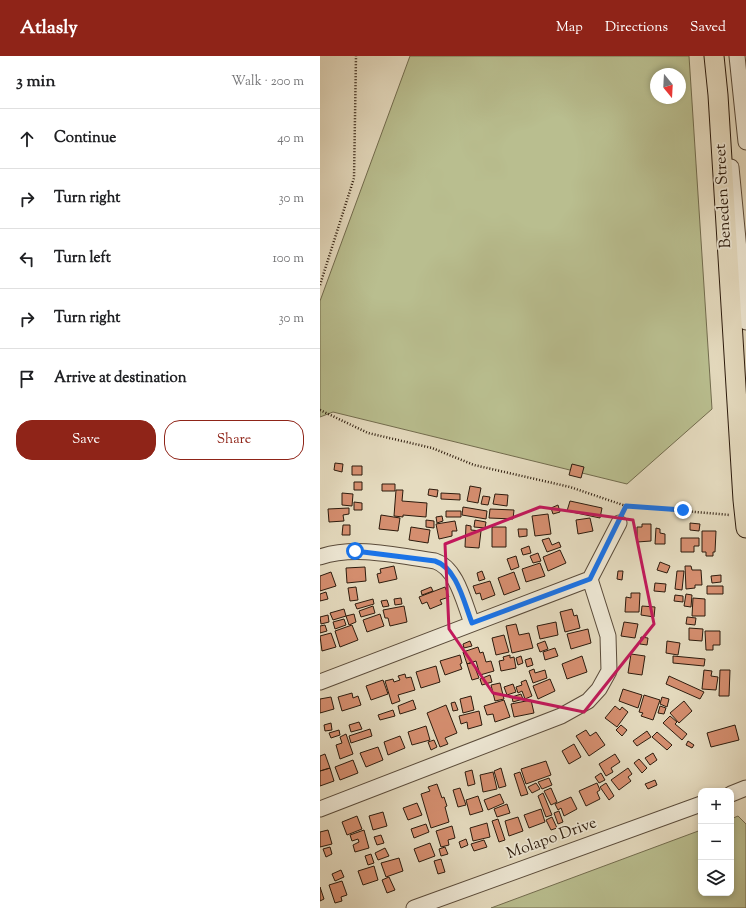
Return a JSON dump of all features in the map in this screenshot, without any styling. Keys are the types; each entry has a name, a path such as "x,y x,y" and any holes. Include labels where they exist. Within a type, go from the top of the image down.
{"main road":[{"name":"Beneden Street","path":"714,56 718,95 746,528"}],"street":[{"path":"721,56 746,322"},
{"path":"737,56 746,142"},
{"path":"320,682 590,579 619,523"},
{"path":"320,557 342,551 355,551 442,563 454,577 472,623"},
{"path":"320,809 561,716 588,701 599,690 609,671 608,636 590,579"},
{"path":"734,793 746,788"},
{"name":"Molapo Drive","path":"414,908 698,805"}],"path":[{"path":"320,285 354,178 356,56"},
{"path":"320,410 368,433 432,448 474,465 570,487 626,506 731,515 743,500"},
{"path":"619,523 626,506"}],"highlighted area":[{"path":"540,507 633,520 654,624 584,712 493,693 449,629 445,544"}],"green space":[{"path":"410,56 689,56 712,409 627,484 333,412 320,417 320,301"},
{"path":"738,816 746,824 746,908 491,908 698,831 698,896 734,896 734,818"}],"building":[{"path":"335,463 343,464 342,472 334,470"},
{"path":"572,464 584,467 581,478 569,475"},
{"path":"352,466 362,466 362,475 352,475"},
{"path":"354,482 362,482 362,490 354,490"},
{"path":"382,484 395,484 395,491 382,491"},
{"path":"470,486 481,488 478,503 467,501"},
{"path":"429,489 438,490 437,497 428,495"},
{"path":"396,490 403,490 402,501 427,503 426,517 403,515 403,517 394,516"},
{"path":"342,493 353,494 352,506 342,505"},
{"path":"441,493 460,494 460,500 441,499"},
{"path":"495,494 508,495 507,506 493,504"},
{"path":"483,496 490,497 488,505 481,504"},
{"path":"570,501 602,508 600,518 567,511"},
{"path":"354,502 362,503 362,510 354,510"},
{"path":"558,505 560,512 553,514 551,508"},
{"path":"463,507 487,511 486,519 462,515"},
{"path":"349,508 349,514 343,515 344,521 329,522 328,509"},
{"path":"490,509 514,510 513,519 489,518"},
{"path":"446,511 461,511 461,517 446,517"},
{"path":"548,514 551,534 535,536 532,516"},
{"path":"381,515 400,518 398,531 379,529"},
{"path":"442,516 443,521 437,523 436,517"},
{"path":"590,518 593,531 578,534 576,520"},
{"path":"426,520 434,521 434,528 426,527"},
{"path":"475,520 486,522 485,528 474,527"},
{"path":"455,521 457,531 452,531 452,536 439,539 436,524"},
{"path":"690,523 700,524 699,531 690,530"},
{"path":"642,524 651,524 651,541 637,542 637,527 642,527"},
{"path":"343,525 350,525 350,535 342,535"},
{"path":"466,525 471,526 471,530 481,531 479,548 465,547"},
{"path":"411,527 430,530 428,543 409,540"},
{"path":"492,527 506,527 506,547 492,547"},
{"path":"656,528 660,529 660,533 665,534 665,544 655,544"},
{"path":"518,529 527,529 527,536 519,537"},
{"path":"702,531 716,531 715,552 713,552 713,556 706,556 706,552 702,552"},
{"path":"549,538 552,545 559,542 561,547 547,552 542,540"},
{"path":"681,538 699,538 699,546 694,546 694,552 681,552"},
{"path":"529,546 531,553 523,555 521,549"},
{"path":"560,550 566,563 548,571 543,557"},
{"path":"538,553 541,561 533,563 530,556"},
{"path":"516,556 519,567 511,570 507,559"},
{"path":"660,562 670,566 667,573 657,570"},
{"path":"540,563 545,576 526,582 522,569"},
{"path":"394,566 397,579 379,583 377,574 381,573 380,569"},
{"path":"685,566 691,566 692,570 701,570 702,585 695,585 695,588 686,589"},
{"path":"365,567 366,581 347,583 346,568"},
{"path":"482,571 485,579 479,581 477,573"},
{"path":"618,571 623,571 622,580 617,579"},
{"path":"677,571 684,571 682,590 675,589"},
{"path":"331,572 336,586 320,591 320,576"},
{"path":"514,572 520,589 504,595 498,578"},
{"path":"721,575 721,582 712,583 711,576"},
{"path":"490,581 495,595 482,600 480,593 476,594 473,586"},
{"path":"655,583 666,584 665,592 654,591"},
{"path":"707,586 723,586 723,594 707,594"},
{"path":"356,587 358,600 350,601 348,588"},
{"path":"431,587 433,591 422,595 421,591"},
{"path":"445,587 449,597 440,600 442,604 430,609 427,602 422,604 419,597"},
{"path":"326,592 328,599 320,601 320,594"},
{"path":"631,593 640,593 639,612 625,612 626,597 631,598"},
{"path":"686,594 692,595 691,607 684,606"},
{"path":"675,595 683,596 683,602 674,601"},
{"path":"401,598 402,604 395,605 394,599"},
{"path":"693,598 705,599 705,616 692,616"},
{"path":"373,599 374,604 357,609 355,604"},
{"path":"387,600 389,606 383,607 381,601"},
{"path":"373,606 375,613 361,617 359,611"},
{"path":"404,606 407,622 390,626 388,618 385,618 383,610"},
{"path":"642,606 655,607 654,617 641,615"},
{"path":"344,609 346,616 333,620 330,613"},
{"path":"572,609 574,616 577,615 580,628 565,632 560,612"},
{"path":"354,614 356,622 349,625 346,616"},
{"path":"380,614 384,626 367,632 363,620"},
{"path":"328,615 329,622 321,624 320,617"},
{"path":"687,617 696,618 695,625 686,624"},
{"path":"344,619 346,625 335,629 333,622"},
{"path":"556,622 558,635 540,639 537,626"},
{"path":"624,622 638,624 635,638 621,636"},
{"path":"516,624 519,635 529,633 533,648 512,653 506,626"},
{"path":"325,625 327,631 320,633 320,626"},
{"path":"352,625 358,640 340,647 335,631"},
{"path":"689,628 703,629 702,641 689,640"},
{"path":"588,629 591,643 571,649 567,634"},
{"path":"705,631 720,631 720,645 713,645 713,650 706,650"},
{"path":"331,633 336,647 322,651 320,636"},
{"path":"504,635 509,652 496,655 492,638"},
{"path":"641,637 648,638 647,645 640,644"},
{"path":"470,641 472,646 464,648 463,644"},
{"path":"545,641 548,649 540,652 537,644"},
{"path":"667,641 680,643 678,655 666,653"},
{"path":"478,647 480,653 483,652 486,662 491,661 494,671 480,675 476,661 467,664 463,652"},
{"path":"555,648 558,656 545,660 543,652"},
{"path":"631,654 645,656 642,675 628,673"},
{"path":"460,655 462,663 460,664 462,669 445,675 440,661"},
{"path":"510,655 510,658 514,657 516,668 501,671 499,661 504,660 503,657"},
{"path":"521,656 523,663 518,665 516,658"},
{"path":"582,656 587,672 567,679 562,664"},
{"path":"673,656 705,659 704,666 673,663"},
{"path":"531,658 533,665 527,667 525,660"},
{"path":"473,662 479,678 472,680 467,664"},
{"path":"436,666 440,682 421,688 416,672"},
{"path":"534,669 535,673 545,670 547,678 533,683 529,671"},
{"path":"704,670 712,671 711,676 718,677 716,690 702,689"},
{"path":"720,670 730,670 729,696 719,696"},
{"path":"405,674 406,678 411,677 415,690 398,695 400,701 392,704 385,681 393,679 394,682 400,680 398,676"},
{"path":"490,675 492,682 482,685 480,679"},
{"path":"669,676 704,692 700,699 666,684"},
{"path":"550,679 555,691 538,699 533,686"},
{"path":"383,680 388,694 371,700 366,686"},
{"path":"526,680 532,696 525,699 522,691 518,693 516,687 522,685 521,682"},
{"path":"500,683 504,699 495,701 491,685"},
{"path":"513,684 516,692 507,695 504,687"},
{"path":"623,689 642,695 638,708 619,701"},
{"path":"352,693 353,698 358,696 361,705 342,711 338,697"},
{"path":"521,694 523,699 513,702 512,697"},
{"path":"644,695 660,700 653,720 641,716 643,713 639,712"},
{"path":"471,696 474,710 463,713 460,699"},
{"path":"331,697 334,709 320,713 320,699"},
{"path":"662,697 669,699 667,707 660,704"},
{"path":"413,700 416,709 400,714 398,706"},
{"path":"504,700 510,717 495,722 493,714 487,715 484,706"},
{"path":"531,700 534,713 514,717 511,704"},
{"path":"684,701 692,711 679,723 670,713"},
{"path":"455,702 458,710 453,711 451,703"},
{"path":"446,705 457,733 445,738 448,744 440,747 427,713"},
{"path":"615,706 620,710 622,707 628,712 617,727 605,718"},
{"path":"660,706 666,708 664,714 658,713"},
{"path":"393,710 395,716 380,720 378,715"},
{"path":"479,711 482,725 468,729 467,722 461,724 459,716"},
{"path":"670,716 677,722 675,724 687,734 682,740 663,723"},
{"path":"359,722 362,729 351,732 349,725"},
{"path":"331,723 332,730 325,731 324,725"},
{"path":"621,725 627,730 622,736 616,730"},
{"path":"735,725 739,740 711,747 707,733"},
{"path":"426,726 430,740 412,745 408,732"},
{"path":"370,729 372,736 351,743 349,736"},
{"path":"339,730 340,735 331,738 329,733"},
{"path":"586,730 590,736 596,732 605,745 589,756 576,736"},
{"path":"647,731 651,737 637,746 633,741"},
{"path":"657,732 672,745 667,750 652,737"},
{"path":"346,734 353,754 340,759 336,745 342,743 340,737"},
{"path":"400,736 405,748 388,755 384,742"},
{"path":"434,740 437,747 431,750 428,742"},
{"path":"688,741 694,745 692,748 686,745"},
{"path":"574,744 581,757 569,764 562,751"},
{"path":"378,747 383,760 366,767 360,753"},
{"path":"653,753 657,760 650,765 645,758"},
{"path":"325,754 330,768 320,771 320,756"},
{"path":"615,754 620,762 611,768 613,772 606,776 599,764"},
{"path":"639,759 647,768 642,773 634,763"},
{"path":"353,760 358,773 340,780 335,767"},
{"path":"546,761 551,775 526,784 521,769"},
{"path":"330,768 334,781 320,786 320,771"},
{"path":"501,768 506,786 499,788 494,771"},
{"path":"628,768 632,774 628,777 631,781 619,790 611,780"},
{"path":"472,770 475,784 468,786 465,772"},
{"path":"493,772 497,789 483,792 480,775"},
{"path":"520,772 528,794 521,796 514,774"},
{"path":"601,773 605,780 599,783 595,777"},
{"path":"549,778 552,785 542,789 538,782"},
{"path":"655,780 657,785 648,789 645,784"},
{"path":"536,783 540,789 532,793 528,787"},
{"path":"597,783 600,790 597,792 600,799 586,806 579,791"},
{"path":"606,783 614,796 609,800 600,787"},
{"path":"437,784 442,798 444,797 447,806 445,807 449,822 431,828 421,794 430,791 428,787"},
{"path":"460,788 466,805 458,807 453,790"},
{"path":"551,788 557,802 551,805 544,791"},
{"path":"543,793 552,815 546,817 538,796"},
{"path":"500,794 504,803 488,810 484,800"},
{"path":"478,796 483,811 470,815 466,800"},
{"path":"571,797 577,809 564,816 561,808 558,810 555,804"},
{"path":"417,803 422,815 408,820 403,808"},
{"path":"507,804 510,813 497,817 494,809"},
{"path":"541,809 545,822 529,828 524,815"},
{"path":"559,811 563,822 558,824 554,813"},
{"path":"383,812 387,826 373,830 369,816"},
{"path":"357,816 362,829 347,835 342,822"},
{"path":"518,817 523,831 509,836 505,821"},
{"path":"552,817 557,828 551,830 546,820"},
{"path":"498,819 505,840 499,842 492,821"},
{"path":"487,823 490,837 473,841 470,828"},
{"path":"426,824 429,832 414,838 411,829"},
{"path":"452,826 455,838 448,840 449,845 441,847 436,831"},
{"path":"328,830 332,844 320,847 320,832"},
{"path":"364,830 369,848 355,852 353,845 359,842 358,839 352,841 350,835"},
{"path":"381,835 384,843 377,845 374,837"},
{"path":"466,839 468,845 461,848 459,842"},
{"path":"484,840 487,847 474,851 471,844"},
{"path":"430,843 435,856 419,862 414,849"},
{"path":"330,847 332,854 326,857 323,849"},
{"path":"445,847 448,854 441,856 439,849"},
{"path":"385,848 389,856 378,860 375,853"},
{"path":"371,854 374,863 368,865 365,856"},
{"path":"399,858 403,871 386,877 381,863"},
{"path":"441,859 445,872 438,874 434,861"},
{"path":"374,866 378,880 363,885 358,871"},
{"path":"341,870 344,877 335,881 332,874"},
{"path":"389,877 395,890 387,893 382,880"},
{"path":"342,881 347,895 341,897 342,901 335,903 329,885"},
{"path":"320,887 324,899 320,901"}],"route":[{"path":"355,551 442,563 454,577 472,623 590,579 619,523 626,506 683,510"}]}
